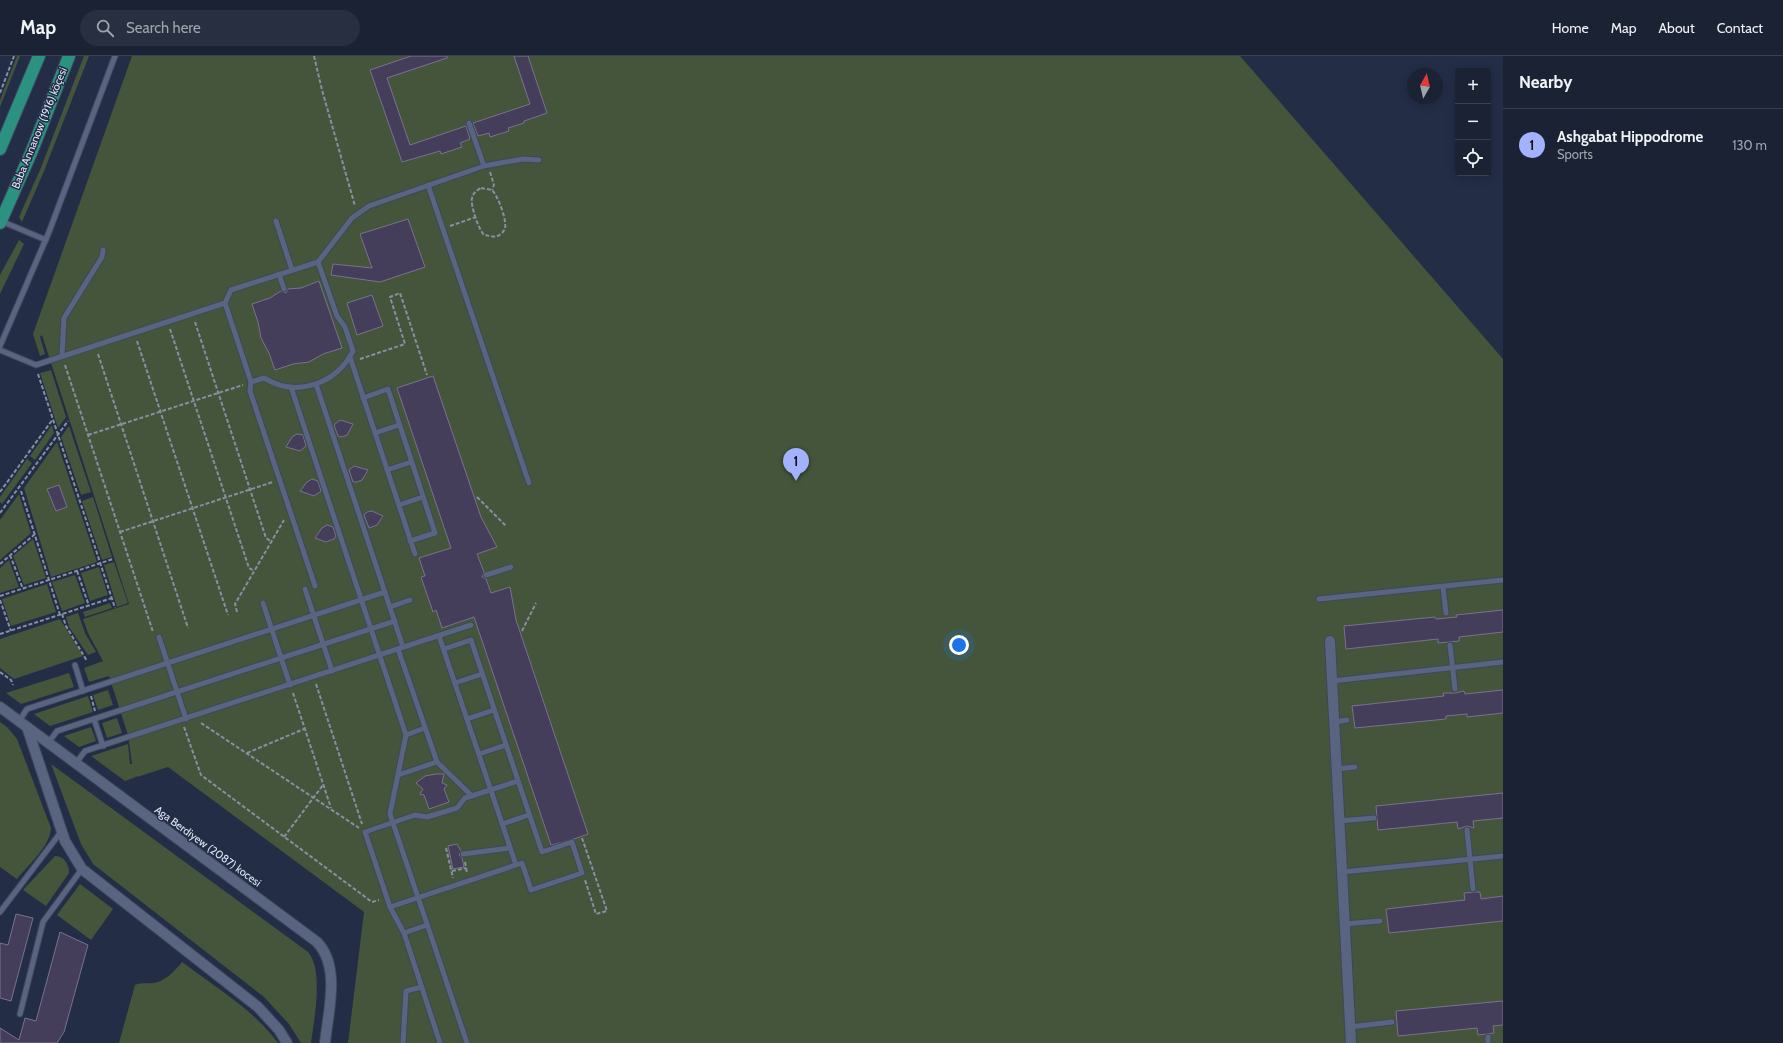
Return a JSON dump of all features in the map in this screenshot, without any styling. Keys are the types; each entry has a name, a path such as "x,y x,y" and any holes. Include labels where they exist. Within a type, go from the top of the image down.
{"main road":[{"path":"1,142 39,56"},
{"name":"Baba Annanow (1916) köçesi","path":"1,222 31,153 69,56"}],"street":[{"path":"1330,641 1351,1043"},
{"name":"Aga Berdiyew (2087) kocesi","path":"0,707 310,936 324,949 330,962 325,1043"},
{"path":"28,727 62,831 68,846 82,869 258,1007 279,1030 287,1043"}],"lane":[{"path":"0,346 46,240 115,56"},
{"path":"469,123 486,166"},
{"path":"315,586 250,391 251,382 225,303 231,290 318,262 357,213 381,200 486,166 523,159 539,160"},
{"path":"428,185 529,483"},
{"path":"276,221 292,270"},
{"path":"1,222 46,240"},
{"path":"63,359 64,318 102,257 103,250"},
{"path":"318,262 337,316 345,328 353,351 351,359 415,554"},
{"path":"279,274 284,289"},
{"path":"0,350 36,365 63,359 225,303"},
{"path":"251,382 264,378 277,384 291,387 304,387 316,384 336,373 351,359"},
{"path":"316,384 395,621 401,648 425,728 437,762 472,796"},
{"path":"291,387 406,734 390,814 467,1043"},
{"path":"363,398 388,389 435,533 410,541"},
{"path":"375,433 399,425"},
{"path":"387,470 411,462"},
{"path":"398,505 423,497"},
{"path":"486,575 511,567"},
{"path":"1319,600 1503,580"},
{"path":"1443,586 1446,613"},
{"path":"305,590 332,671"},
{"path":"19,721 27,709 385,592"},
{"path":"390,606 410,600"},
{"path":"263,603 290,685"},
{"path":"48,743 57,731 395,621"},
{"path":"76,763 85,752 471,625"},
{"path":"439,636 516,865"},
{"path":"157,638 168,663 184,719"},
{"path":"390,907 522,863 531,890 582,873 572,842 542,852 470,640 444,649"},
{"path":"1450,645 1455,689"},
{"path":"1332,681 1503,662"},
{"path":"75,665 86,690"},
{"path":"455,683 482,674"},
{"path":"467,719 494,710"},
{"path":"96,718 103,746"},
{"path":"1334,722 1347,720"},
{"path":"406,734 425,728"},
{"path":"479,754 506,745"},
{"path":"398,775 437,762"},
{"path":"1336,769 1355,767"},
{"path":"440,1043 404,933 390,907 365,832 415,815 427,817 457,808 465,798 518,781"},
{"path":"502,824 529,815"},
{"path":"1339,821 1374,818"},
{"path":"1467,830 1473,889"},
{"path":"0,912 62,831"},
{"path":"463,854 510,848"},
{"path":"1342,872 1503,856"},
{"path":"20,1014 43,922 82,869"},
{"path":"1345,924 1380,920"},
{"path":"404,933 427,925"},
{"path":"403,1043 406,991 422,987"},
{"path":"1350,1026 1392,1022"},
{"path":"1488,1037 1488,1043"}],"path":[{"path":"0,93 14,56"},
{"path":"314,56 322,90 357,213"},
{"path":"486,166 494,185 492,190"},
{"path":"481,188 492,190 497,197 504,220 505,229 496,237 484,235 476,217 472,200 474,193 481,188"},
{"path":"443,229 476,217"},
{"path":"351,359 405,344 390,296 400,293 427,375"},
{"path":"194,319 266,538 272,542"},
{"path":"169,327 249,568 254,571"},
{"path":"136,338 228,615"},
{"path":"97,351 188,628"},
{"path":"63,359 120,532 157,638"},
{"path":"38,373 115,608"},
{"path":"88,435 251,382"},
{"path":"0,492 53,419"},
{"path":"0,513 68,421"},
{"path":"120,532 280,480"},
{"path":"21,491 61,615 87,661"},
{"path":"477,497 506,526"},
{"path":"237,612 235,604 285,518 291,516"},
{"path":"0,564 35,534"},
{"path":"10,555 23,589"},
{"path":"0,596 113,559"},
{"path":"77,571 88,606"},
{"path":"0,634 112,598"},
{"path":"0,600 10,631"},
{"path":"522,631 536,603"},
{"path":"0,672 11,680 13,685"},
{"path":"314,677 365,832"},
{"path":"290,685 331,810"},
{"path":"86,690 96,718"},
{"path":"197,715 199,721 365,832"},
{"path":"184,719 201,775 372,902 387,898"},
{"path":"247,753 304,729"},
{"path":"284,837 323,785"},
{"path":"582,838 607,911 596,914 582,873"},
{"path":"446,848 455,885"},
{"path":"452,871 466,868"}],"green space":[{"path":"17,56 20,56 0,107 0,100"},
{"path":"84,56 89,56 44,171 22,222 19,217 40,170"},
{"path":"132,56 1240,56 1503,359 1503,1043 348,1043 364,912 168,767 137,777 135,775 136,777 125,781 91,756 128,744 130,764 132,764 128,735 109,676 89,682 84,668 103,661 88,633 83,619 129,604 42,335 40,337 45,354 40,356 33,334"},
{"path":"19,240 24,244 0,294 0,275"},
{"path":"51,370 66,417 58,428 40,373"},
{"path":"52,425 54,433 35,460 30,456"},
{"path":"69,426 91,492 81,495 61,437"},
{"path":"57,442 97,562 51,577 24,488"},
{"path":"27,459 32,463 2,504 0,502 0,497"},
{"path":"19,494 31,533 0,560 0,520"},
{"path":"93,497 112,557 102,560 82,501"},
{"path":"33,539 46,578 24,585 13,556"},
{"path":"9,560 19,587 0,593 0,568"},
{"path":"114,562 128,603 117,607 104,565"},
{"path":"99,567 108,595 90,601 81,573"},
{"path":"75,575 85,603 62,611 52,582"},
{"path":"47,584 56,612 11,626 2,599"},
{"path":"110,603 112,608 85,617 83,612"},
{"path":"78,613 85,633 96,652 88,655 69,627 66,617"},
{"path":"60,619 83,656 14,679 0,668 0,639"},
{"path":"69,673 74,687 21,704 6,693"},
{"path":"108,690 113,705 98,710 93,695"},
{"path":"88,696 93,712 50,726 34,714"},
{"path":"117,718 122,733 107,738 102,723"},
{"path":"0,722 7,727 17,739 51,828 50,835 43,849 17,879 0,867"},
{"path":"91,727 96,741 79,747 64,736"},
{"path":"51,764 308,952 313,960 317,983 316,1009 311,1043 301,1043 289,1024 264,997 93,864 81,844"},
{"path":"55,856 61,857 65,861 69,873 46,906 23,890"},
{"path":"80,884 113,909 91,940 57,915"},
{"path":"182,962 245,1009 278,1043 119,1043 135,985 158,982 166,978"}],"building":[{"path":"411,56 447,56 447,58 387,78 410,145 466,126 470,139 460,143 462,147 441,154 440,151 402,162 370,70"},
{"path":"514,56 528,56 547,113 508,128 509,131 490,137 489,133 478,136 473,123 530,104"},
{"path":"408,219 425,267 380,282 331,275 333,264 372,268 360,234"},
{"path":"319,281 342,348 323,354 309,362 293,364 275,370 269,353 261,338 252,304 270,298 281,291 286,293 288,289 301,288"},
{"path":"372,295 383,326 357,335 347,303"},
{"path":"433,376 481,517 497,547 477,554 484,572 482,577 486,579 491,593 510,587 516,620 588,834 574,839 551,845 474,617 442,628 436,610 433,612 421,577 425,576 419,558 451,548 397,388"},
{"path":"340,420 353,424 347,435 342,437 338,436 334,425"},
{"path":"297,434 303,435 306,446 300,451 286,447 292,437"},
{"path":"354,466 368,470 362,480 357,482 353,482 349,470"},
{"path":"312,479 318,481 321,491 314,496 300,491 307,482"},
{"path":"59,485 67,507 56,511 47,489"},
{"path":"372,511 383,516 377,525 369,528 364,515 367,512"},
{"path":"327,525 333,527 336,536 334,539 326,542 315,538 322,528"},
{"path":"1503,610 1503,632 1459,637 1459,641 1438,643 1438,639 1346,649 1344,626 1435,617 1436,619 1457,617 1456,615"},
{"path":"1503,690 1503,713 1467,717 1467,714 1446,716 1446,719 1355,728 1352,706 1444,696 1443,693 1464,691 1465,694"},
{"path":"444,774 442,783 447,785 444,789 449,802 429,809 424,795 420,794 423,789 416,783 425,776"},
{"path":"1503,793 1503,818 1473,821 1474,828 1467,826 1458,829 1457,822 1378,830 1376,806"},
{"path":"457,844 461,851 459,855 462,858 464,867 453,869 448,846"},
{"path":"1480,892 1481,899 1503,896 1503,921 1389,933 1386,909 1465,900 1464,893"},
{"path":"16,914 33,918 11,1001 0,998 0,943 8,945"},
{"path":"60,932 88,945 64,1032 57,1043 0,1043 0,1028 19,1040 25,1018 36,1021"},
{"path":"1503,1001 1503,1025 1493,1026 1494,1033 1478,1035 1477,1028 1398,1036 1396,1011"}],"place":[{"name":"Ashgabat Hippodrome","path":"796,481"}]}
